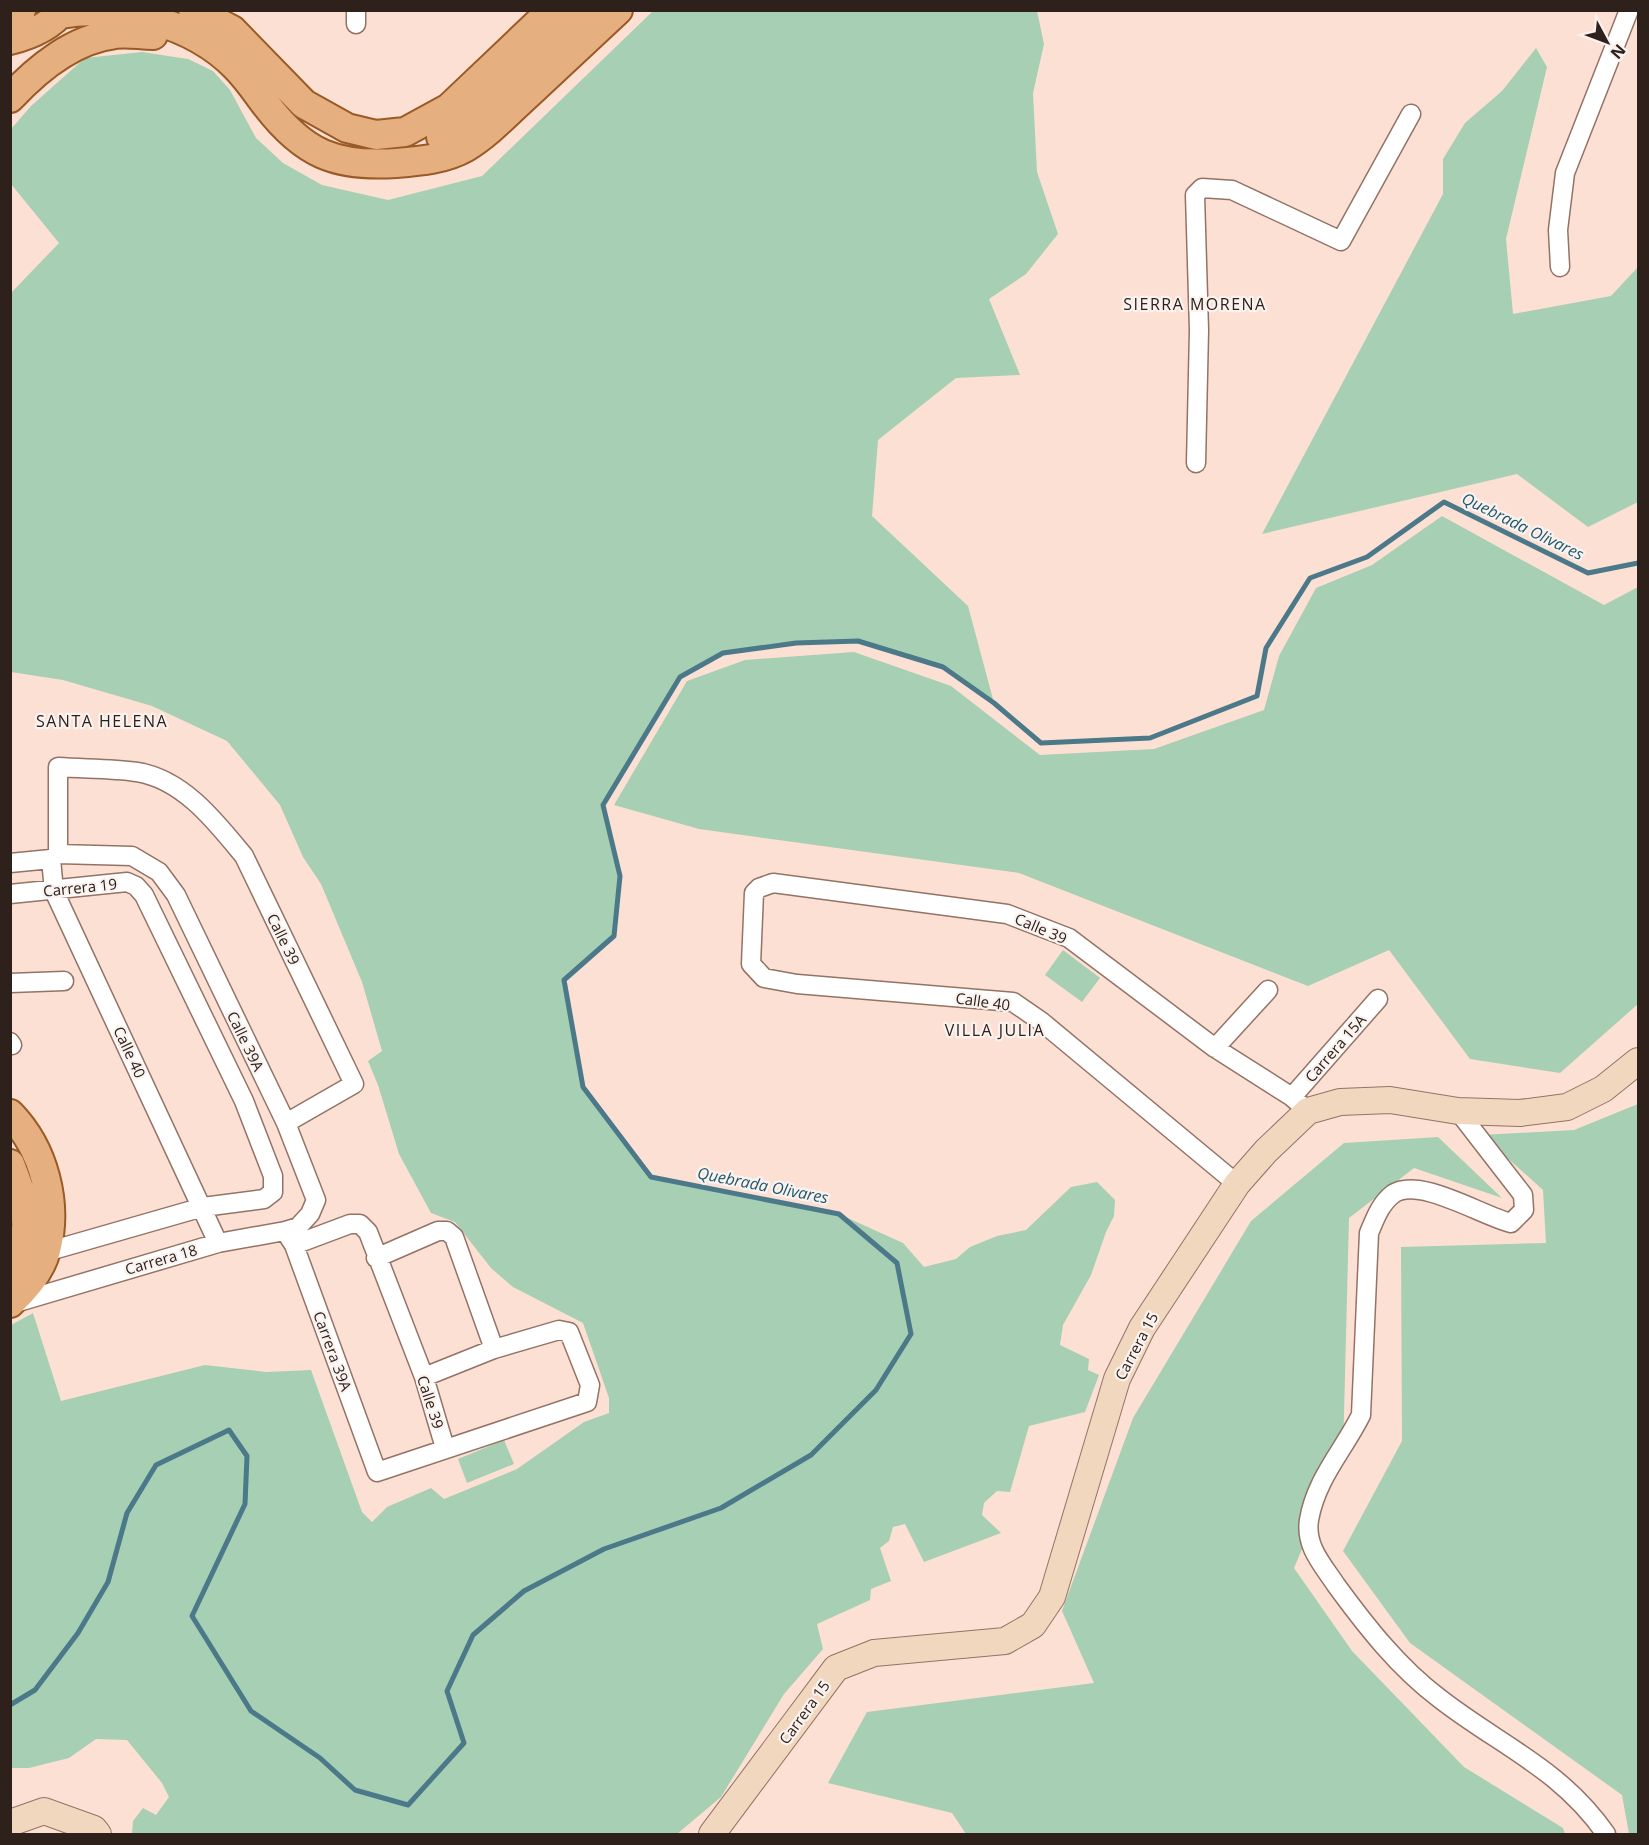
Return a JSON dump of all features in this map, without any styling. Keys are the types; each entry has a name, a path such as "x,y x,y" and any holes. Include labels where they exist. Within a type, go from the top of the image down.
{"main road":[{"path":"10,98 52,59 82,42 115,34 236,20 291,93 304,104 347,128 376,135 398,133 419,126 449,108 552,10"},
{"path":"373,165 436,139 487,102 586,10"},
{"path":"16,31 61,12 96,11 166,24 194,24 214,47 236,66 285,129 299,141 317,153 339,161 373,165 424,161 464,148 497,123 618,10"},
{"name":"Carrera 15","path":"712,1834 836,1668 874,1653 1005,1641 1033,1624 1052,1597 1117,1379 1142,1329 1237,1184 1266,1151 1300,1104 1390,1100 1458,1111 1520,1113 1567,1107 1603,1089 1638,1062"},
{"path":"10,1113 34,1147 45,1175 50,1201 46,1252 36,1272 10,1304"},
{"path":"10,1164 27,1217 27,1240 10,1267"},
{"path":"10,1823 44,1811 94,1829 98,1834"}],"street":[{"path":"1560,267 1558,230 1565,173 1629,10"},
{"path":"1196,463 1199,330 1195,195 1202,188 1232,190 1341,241 1411,114"},
{"name":"Calle 39","path":"58,768 138,772 174,787 199,805 244,856 354,1084 286,1123"},
{"name":"Calle 40","path":"58,768 54,891 218,1243"},
{"name":"Carrera 19","path":"10,863 55,857 132,856 159,873"},
{"name":"Calle 39A","path":"159,873 176,895 286,1123 314,1192 315,1200 310,1214"},
{"name":"Carrera 19","path":"10,894 127,882 136,886 144,895"},
{"name":"Calle 39","path":"759,888 773,883 1006,914 1032,922 1069,938 1215,1048 1300,1104"},
{"name":"Calle 40","path":"759,888 753,893 751,964 764,978 797,984 1013,1002 1042,1022 1237,1184"},
{"name":"Calle 39A","path":"144,895 244,1101 273,1176 273,1192 264,1199 203,1207"},
{"path":"10,983 64,981"},
{"path":"1215,1048 1268,990"},
{"name":"Carrera 15A","path":"1300,1104 1378,999"},
{"path":"1458,1111 1523,1194 1524,1210 1511,1223 1494,1219 1434,1193 1412,1189 1394,1193 1381,1207 1369,1233 1361,1415 1348,1441 1329,1464 1315,1497 1309,1522 1310,1545 1373,1637 1438,1698 1532,1760 1590,1810 1606,1834"},
{"path":"46,1252 203,1207"},
{"name":"Carrera 18","path":"10,1304 218,1243 289,1238 310,1214"},
{"name":"Calle 39","path":"289,1238 350,1224 360,1224 368,1232 424,1377 445,1448"},
{"path":"376,1257 438,1232 447,1231 454,1237 494,1349"},
{"name":"Carrera 39A","path":"289,1238 377,1472 445,1448"},
{"path":"424,1377 494,1349 559,1330 569,1332 590,1385 587,1402 445,1448"}],"green space":[{"path":"654,10 1037,11 1044,44 1033,93 1037,172 1058,234 1026,274 989,299 1020,375 956,378 878,440 872,516 968,606 994,703 943,667 858,641 796,643 723,653 680,677 603,805 620,876 614,936 564,980 583,1087 651,1177 839,1214 903,1243 924,1267 956,1259 970,1247 997,1236 1026,1230 1071,1187 1097,1182 1115,1200 1114,1216 1091,1275 1063,1325 1060,1345 1089,1359 1088,1370 1099,1375 1085,1412 1029,1426 1010,1492 997,1491 984,1503 982,1515 1001,1533 924,1562 905,1524 893,1527 889,1541 880,1548 891,1581 871,1589 870,1600 817,1624 823,1649 784,1694 721,1797 677,1834 132,1834 133,1821 143,1808 156,1815 169,1797 162,1783 127,1740 96,1739 69,1758 29,1768 11,1768 11,1325 33,1313 61,1401 205,1365 266,1372 311,1370 362,1512 372,1522 387,1507 431,1488 444,1499 517,1469 584,1422 609,1413 609,1398 583,1323 513,1287 491,1268 455,1222 431,1213 399,1154 378,1085 368,1061 382,1051 362,982 321,884 303,857 280,805 227,741 152,706 63,680 11,672 11,293 59,243 11,184 11,129 31,106 85,58 142,52 188,59 213,71 230,90 256,138 283,163 322,185 388,200 482,176"},
{"path":"1536,48 1547,67 1506,239 1513,314 1611,296 1638,267 1638,502 1588,527 1517,474 1262,534 1443,194 1443,159 1465,123 1502,91"},
{"path":"1442,516 1604,605 1638,587 1638,1004 1560,1073 1470,1059 1389,950 1308,986 1019,873 699,829 614,805 687,681 745,660 854,652 951,686 1040,755 1154,749 1264,710 1279,656 1316,588 1372,565"},
{"path":"1063,950 1100,978 1082,1002 1045,975"},
{"path":"1638,1104 1638,1834 1629,1834 1622,1795 1410,1643 1343,1551 1402,1441 1401,1247 1546,1243 1543,1190 1482,1135 1574,1130"},
{"path":"1438,1137 1502,1198 1414,1168 1349,1218 1343,1453 1294,1568 1352,1651 1464,1767 1563,1828 1565,1834 966,1834 952,1813 828,1783 867,1712 1094,1683 1062,1611 1133,1418 1251,1221 1344,1143"},
{"path":"504,1440 514,1464 467,1483 458,1459"}],"waterway":[{"name":"Quebrada Olivares","path":"10,1705 35,1690 78,1633 108,1582 127,1513 156,1465 229,1430 247,1456 245,1504 192,1616 251,1711 320,1758 355,1790 408,1805 464,1743 447,1691 473,1635 524,1591 604,1549 721,1508 811,1455 876,1390 911,1334 897,1263 839,1214 651,1177 583,1087 564,980 614,936 620,876 603,805 680,677 723,653 796,643 858,641 943,667 994,703 1041,743 1150,738 1257,696 1266,648 1310,578 1367,557 1444,502 1588,573 1638,563"}],"district":[{"name":"SIERRA MORENA","path":"1195,304"},
{"name":"SANTA HELENA","path":"102,721"},
{"name":"VILLA JULIA","path":"995,1030"}]}
